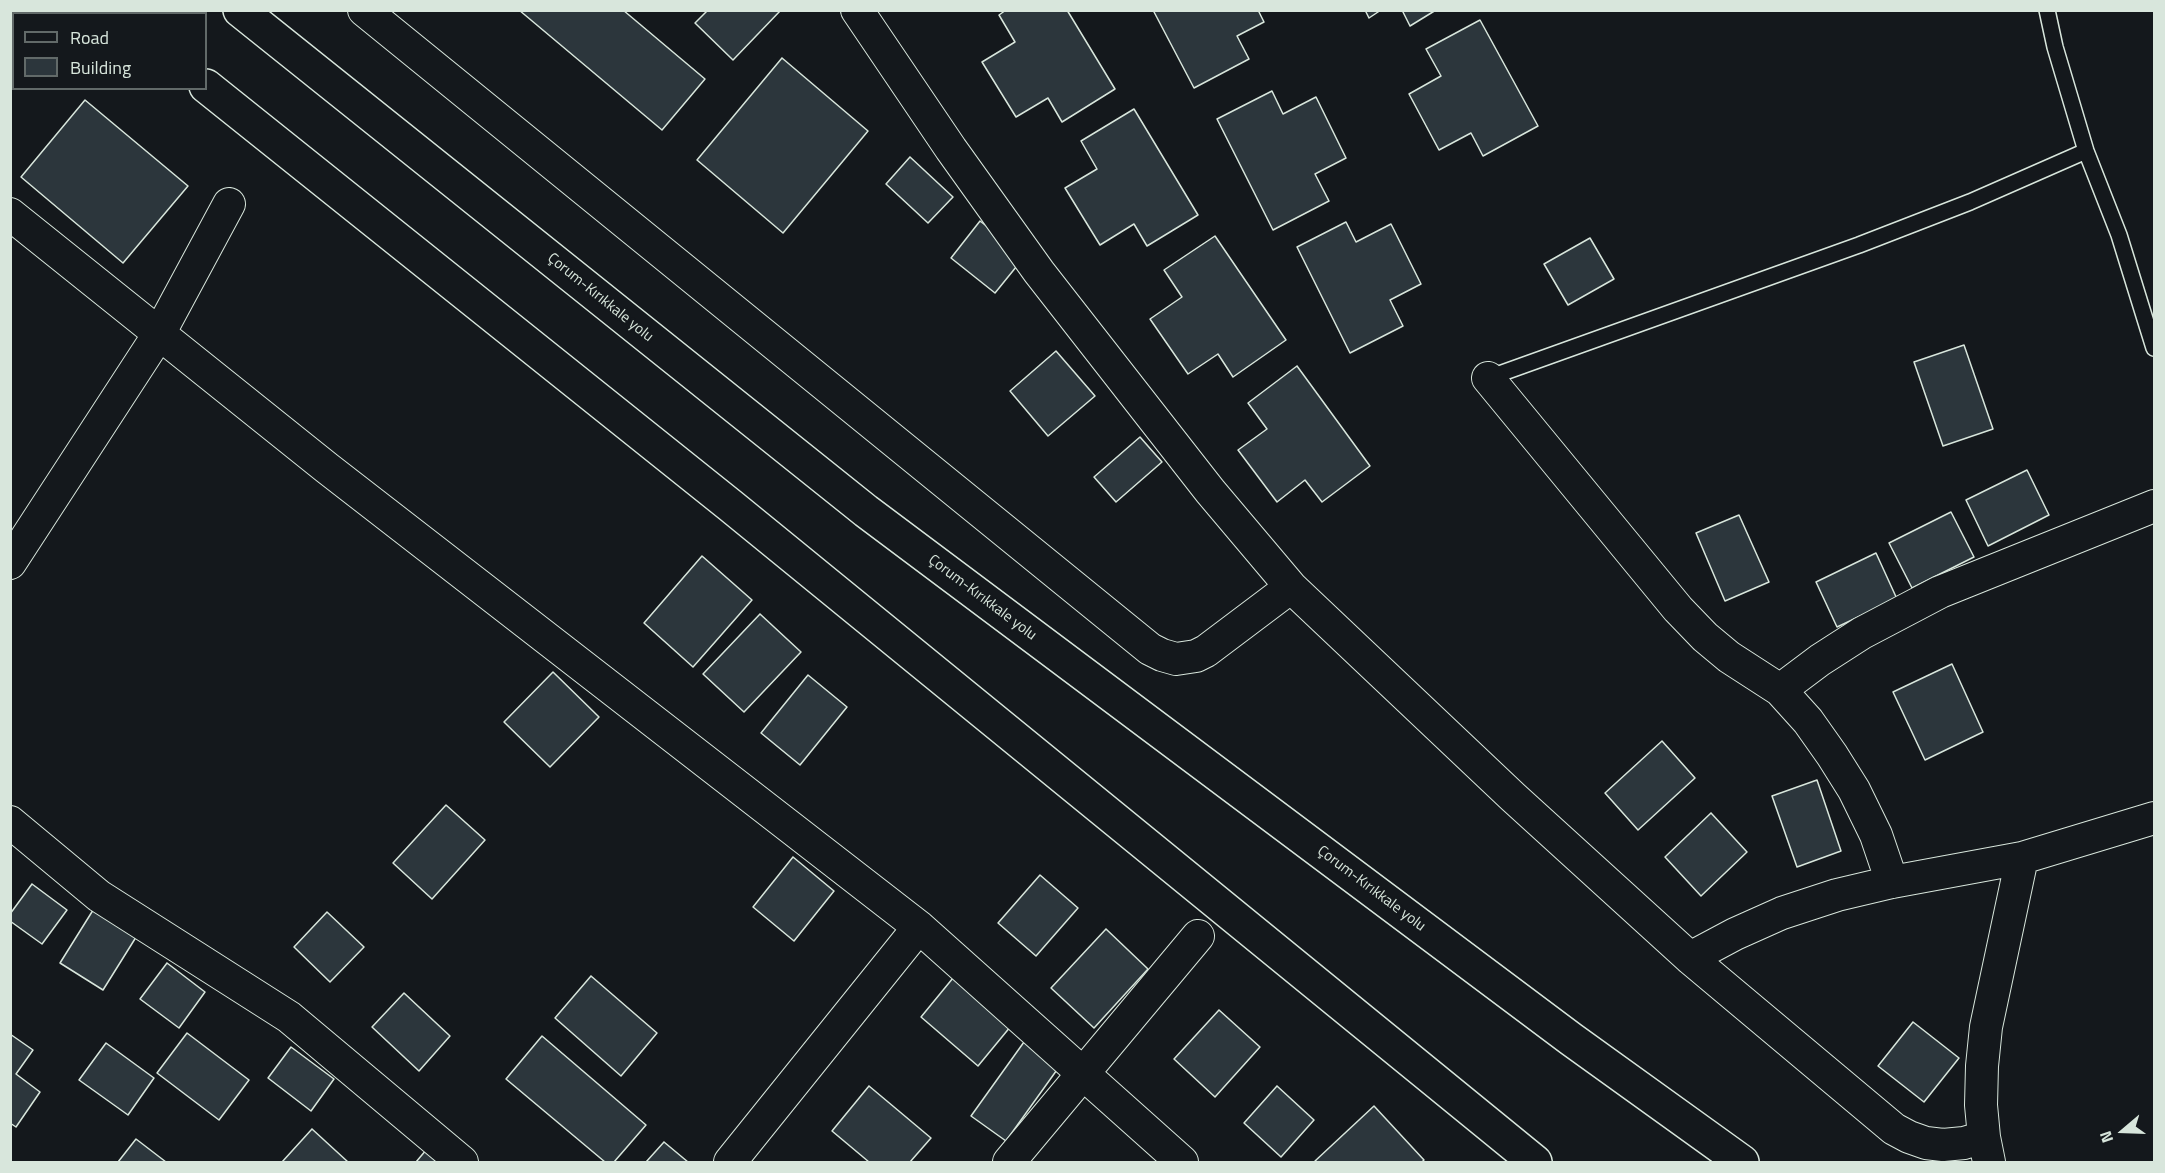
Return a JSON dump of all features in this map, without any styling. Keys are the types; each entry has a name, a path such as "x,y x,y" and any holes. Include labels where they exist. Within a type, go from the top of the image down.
{"highway":[{"name":"Çorum-Kırıkkale yolu","path":"240,10 866,511 1571,1039 1742,1162"},
{"path":"207,87 722,499 1535,1162"}],"street":[{"path":"364,10 1162,656 1176,659 1196,656 1206,651 1291,587"},
{"path":"870,15 951,149 1039,272 1167,437 1291,587 1513,797 1690,958 1894,1129 1909,1137 1926,1143 1943,1145 1964,1143 1986,1150 1981,1105 1986,1027 2022,858"},
{"path":"10,562 159,334 229,204"},
{"path":"10,214 327,468 919,927 1182,1162"},
{"path":"1488,378 1678,609 1705,637 1729,657 1780,690 1814,730 1854,790 1876,835 1892,882"},
{"path":"1780,690 1820,660 1862,633 1940,592 2154,506"},
{"path":"1690,958 1735,934 1782,914 1837,895 1892,882 2022,858 2154,818"},
{"path":"10,822 99,896 289,1017 462,1162"},
{"path":"730,1162 919,927"},
{"path":"1009,1162 1198,936"}],"lane":[{"path":"2047,10 2058,58 2086,151 2119,235 2154,348"},
{"path":"1488,378 1859,245 1970,202 2086,151"}],"building":[{"path":"519,10 623,10 705,79 662,130"},
{"path":"708,10 781,10 733,60 695,23"},
{"path":"1006,10 1067,10 1115,89 1062,122 1048,98 1016,117 982,62 1015,42 999,15"},
{"path":"1153,10 1258,10 1264,22 1237,36 1249,59 1194,88"},
{"path":"1365,10 1381,10 1369,18"},
{"path":"1402,10 1436,10 1410,26"},
{"path":"1480,20 1538,126 1483,156 1471,133 1439,150 1409,94 1441,76 1426,49"},
{"path":"782,58 868,131 783,233 697,160"},
{"path":"1272,91 1283,114 1316,97 1346,158 1315,174 1329,201 1273,230 1217,119"},
{"path":"85,100 188,186 123,263 21,177"},
{"path":"1134,109 1198,215 1147,246 1134,224 1100,245 1065,188 1097,169 1081,141"},
{"path":"910,157 953,197 928,223 886,184"},
{"path":"980,221 1025,256 995,293 951,258"},
{"path":"1346,222 1356,242 1391,224 1421,284 1390,300 1403,326 1350,353 1297,247"},
{"path":"1215,236 1286,340 1233,377 1218,354 1188,374 1150,319 1182,297 1164,270"},
{"path":"1590,238 1614,279 1568,305 1544,264"},
{"path":"1964,345 1993,429 1943,446 1914,362"},
{"path":"1056,351 1095,396 1048,436 1010,391"},
{"path":"1297,366 1370,466 1322,502 1305,480 1277,502 1238,450 1267,429 1248,403"},
{"path":"1140,437 1162,462 1116,502 1094,477"},
{"path":"2027,470 2049,515 1988,546 1966,500"},
{"path":"1951,512 1974,557 1912,588 1889,543"},
{"path":"1739,515 1769,582 1725,601 1696,533"},
{"path":"1876,553 1897,599 1837,627 1816,582"},
{"path":"702,556 752,600 693,667 644,623"},
{"path":"760,614 801,652 744,712 703,674"},
{"path":"1952,664 1983,732 1925,760 1893,692"},
{"path":"553,672 599,717 550,767 504,722"},
{"path":"808,675 847,707 800,765 761,733"},
{"path":"1662,741 1695,778 1638,830 1605,793"},
{"path":"1817,780 1841,851 1797,867 1772,796"},
{"path":"446,805 485,840 432,899 393,863"},
{"path":"1711,813 1747,852 1701,896 1665,857"},
{"path":"793,857 834,891 794,941 753,907"},
{"path":"1040,875 1078,908 1036,956 998,923"},
{"path":"32,884 67,910 42,944 10,921 10,914"},
{"path":"95,907 138,934 103,990 60,963"},
{"path":"327,912 364,947 330,982 294,947"},
{"path":"1106,929 1148,969 1094,1028 1051,988"},
{"path":"167,963 205,992 179,1028 140,999"},
{"path":"591,976 657,1033 621,1076 555,1018"},
{"path":"953,978 1011,1026 978,1066 921,1017"},
{"path":"404,993 450,1036 419,1071 372,1027"},
{"path":"1219,1010 1260,1047 1215,1097 1174,1059"},
{"path":"1913,1022 1959,1058 1924,1102 1878,1066"},
{"path":"187,1033 249,1080 219,1120 157,1073"},
{"path":"10,1034 33,1050 16,1074 40,1092 16,1127 10,1123"},
{"path":"542,1036 646,1125 614,1162 605,1162 506,1079"},
{"path":"1024,1042 1059,1067 1006,1141 971,1116"},
{"path":"106,1043 154,1078 128,1115 79,1080"},
{"path":"291,1047 334,1079 311,1111 268,1078"},
{"path":"869,1086 931,1138 910,1162 869,1162 832,1131"},
{"path":"1277,1086 1314,1120 1281,1157 1244,1123"},
{"path":"1374,1106 1424,1160 1422,1162 1315,1161"},
{"path":"312,1129 348,1162 282,1162"},
{"path":"136,1139 166,1162 118,1162"},
{"path":"664,1142 688,1162 646,1162"},
{"path":"432,1143 455,1162 416,1162"}]}
